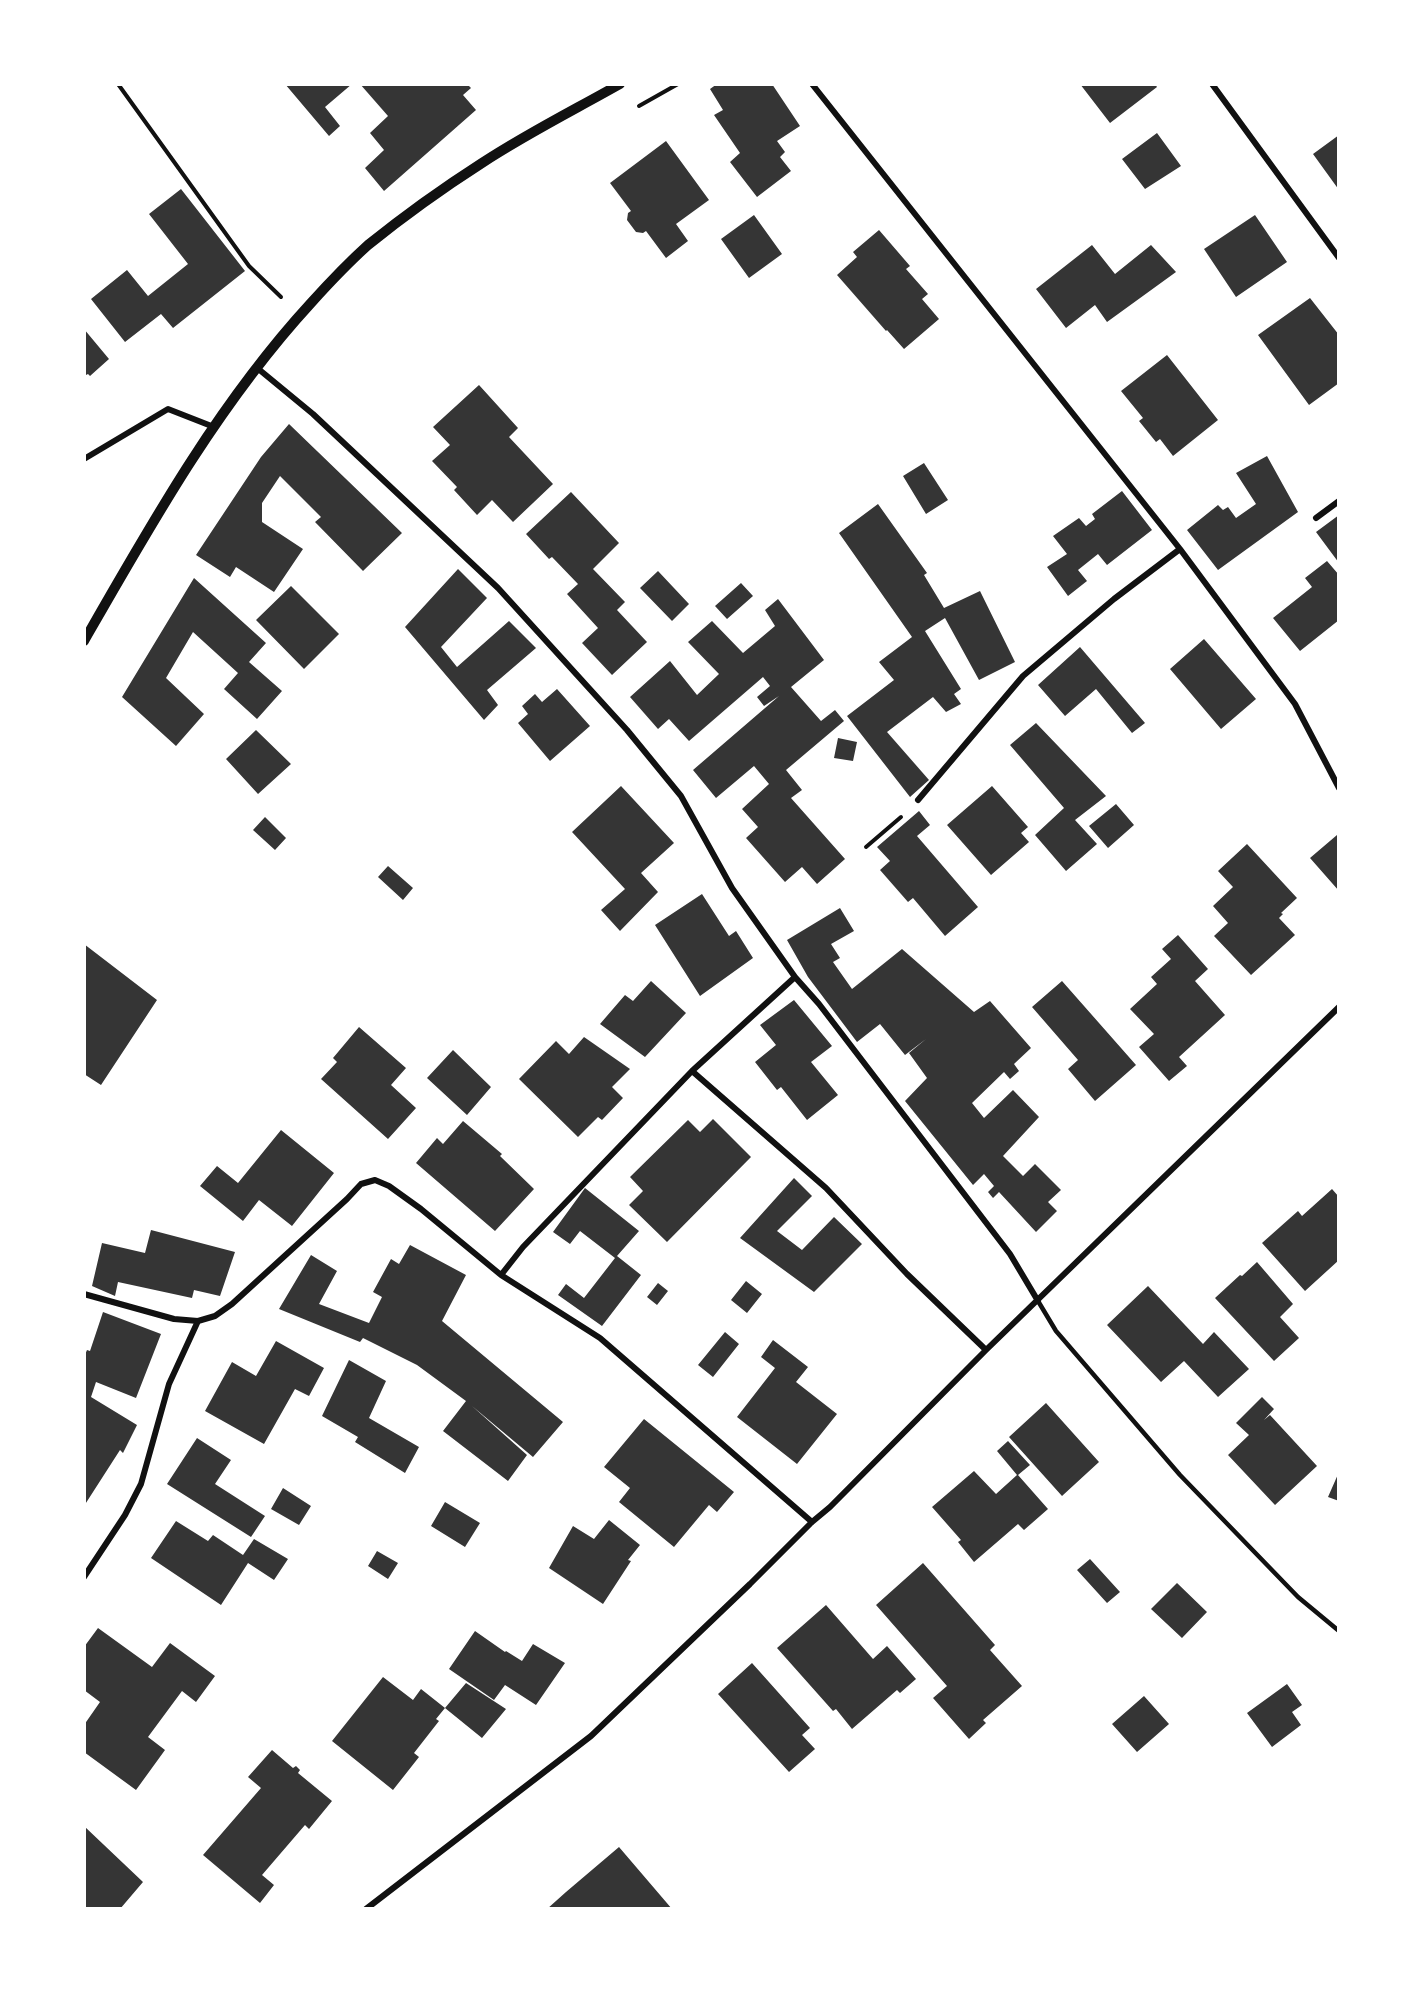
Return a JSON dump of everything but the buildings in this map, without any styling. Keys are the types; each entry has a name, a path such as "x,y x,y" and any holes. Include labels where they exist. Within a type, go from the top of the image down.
{"street":[{"path":"84,641 152,522 256,367 335,277 367,246 404,217 483,162 620,84"},
{"path":"812,84 1180,549 1295,704 1339,788"},
{"path":"1212,84 1339,258"},
{"path":"256,367 313,414 498,588 627,730 681,796 732,888 795,976 819,1004 1010,1254 1038,1301"},
{"path":"84,459 168,410 215,427"},
{"path":"1316,518 1339,501"},
{"path":"918,800 1023,676 1114,599 1180,549"},
{"path":"501,1275 523,1247 692,1071 795,976"},
{"path":"366,1909 591,1736 830,1507 986,1350 1339,1007"},
{"path":"692,1071 826,1188 907,1274 986,1350"},
{"path":"84,1294 174,1319 198,1321 215,1316 232,1304 361,1184 375,1180 389,1186 422,1209 501,1275 600,1338 812,1522"},
{"path":"84,1577 125,1515 141,1484 169,1384 198,1321"}],"lane":[{"path":"1038,1301 1056,1331 1180,1475 1298,1597 1339,1631"}],"path":[{"path":"118,84 249,266 300,315"},
{"path":"630,111 678,84"},
{"path":"866,847 918,800"}]}
